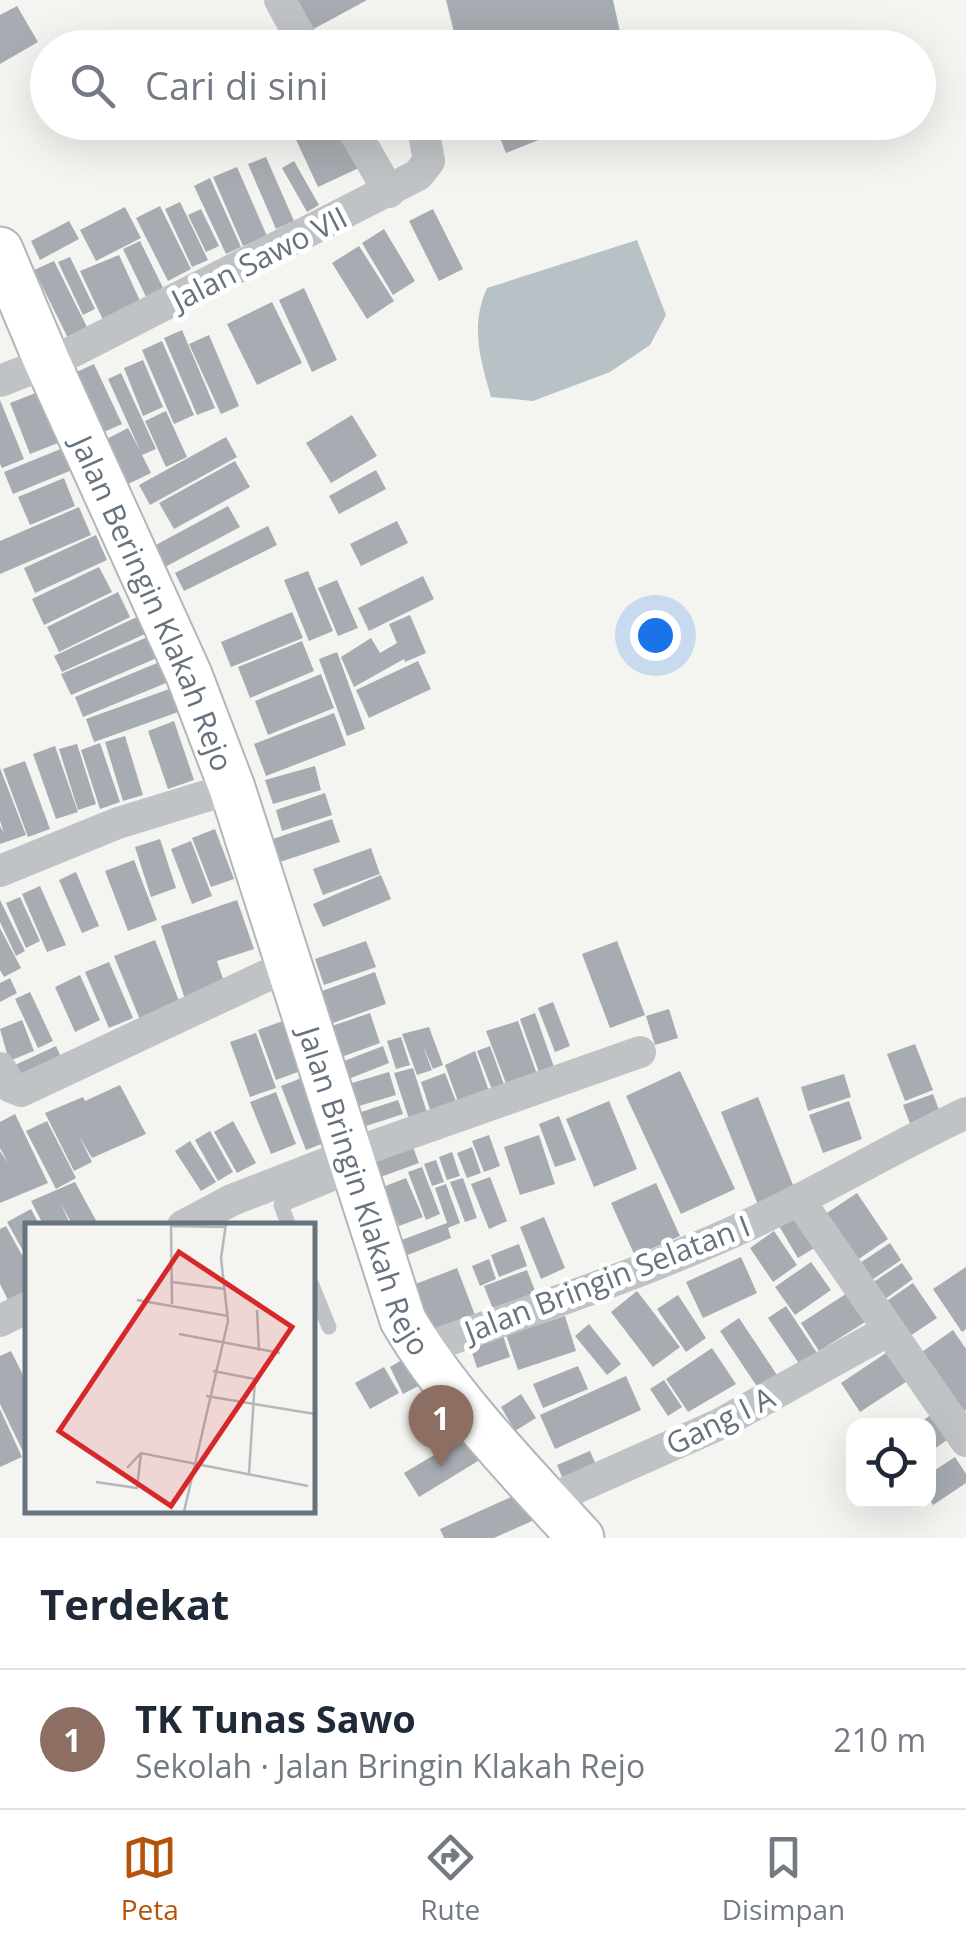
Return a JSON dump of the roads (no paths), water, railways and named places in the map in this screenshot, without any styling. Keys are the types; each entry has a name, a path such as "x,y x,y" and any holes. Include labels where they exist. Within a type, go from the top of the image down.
{"street":[{"path":"280,0 296,30"},
{"path":"359,140 389,192"},
{"name":"Jalan Sawo VII","path":"0,380 48,364 389,192 418,175 429,161 425,140"},
{"name":"Jalan Beringin Klakah Rejo","path":"0,250 189,675 232,788 289,965"},
{"path":"0,871 118,823 232,788"},
{"path":"0,1068 11,1086 21,1091 289,965"},
{"name":"Jalan Bringin Klakah Rejo","path":"289,965 403,1320 420,1350 581,1538"},
{"path":"188,1223 232,1200 352,1165 640,1052"},
{"name":"Jalan Bringin Selatan I","path":"420,1350 644,1270 799,1200 966,1113"},
{"path":"799,1200 966,1441"},
{"path":"0,1321 25,1308"},
{"name":"Gang I A","path":"547,1500 720,1424 889,1330"}],"lane":[{"path":"288,1223 281,1205 352,1165"},
{"path":"315,1292 329,1327"}],"place":[{"name":"TK Tunas Sawo","path":"441,1467"}]}
